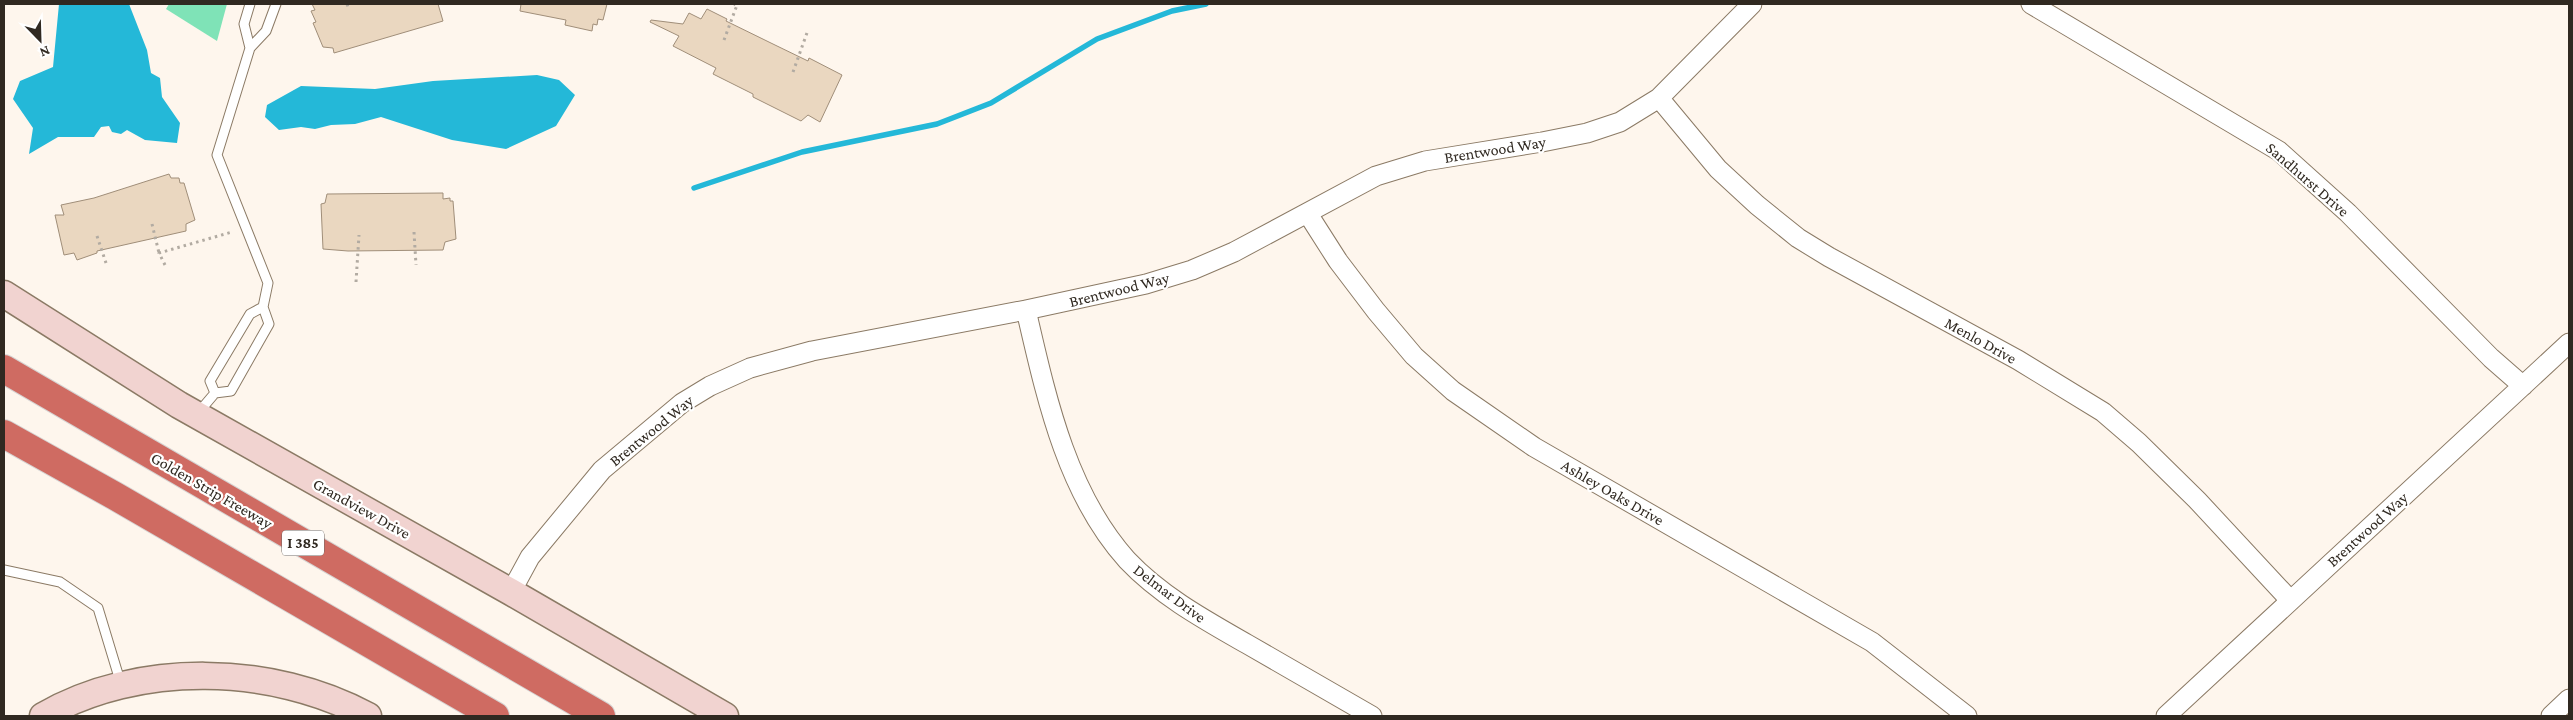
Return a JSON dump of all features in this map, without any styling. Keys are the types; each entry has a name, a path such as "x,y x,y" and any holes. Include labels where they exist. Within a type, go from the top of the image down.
{"highway":[{"name":"Golden Strip Freeway","path":"4,370 602,716"},
{"path":"4,434 115,496 495,716"}],"street":[{"name":"Brentwood Way","path":"512,592 530,557 602,470 682,403 710,386 750,368 812,350 1026,310 1146,284 1192,270 1234,252 1376,176 1398,167 1425,160 1587,133 1620,122 1659,98 1752,4"},
{"name":"Sandhurst Drive","path":"2031,4 2279,151 2348,213 2491,358 2523,386"},
{"name":"Menlo Drive","path":"1659,98 1718,170 1798,238 2026,364 2103,412 2140,443 2197,500 2290,600"},
{"name":"Ashley Oaks Drive","path":"1308,214 1338,262 1376,310 1414,356 1453,392 1534,446 1872,642 1967,716"},
{"name":"Grandview Drive","path":"4,294 196,415 512,592 725,716"},
{"name":"Delmar Drive","path":"1026,310 1055,424 1075,476 1094,512 1127,559 1150,581 1204,619 1372,716"},
{"name":"Brentwood Way","path":"2166,716 2569,343"},
{"path":"43,716 69,702 121,684 189,676 251,678 299,688 327,697 368,716"},
{"path":"2551,716 2569,699"}],"lane":[{"path":"250,4 244,24 250,48"},
{"path":"196,415 215,393 231,391 269,324 263,307 268,283 217,155 250,48 266,30 276,4"},
{"path":"215,393 210,381 250,314 263,307"},
{"path":"4,570 60,582 98,608 121,684"}],"path":[{"path":"724,40 737,5 734,4"},
{"path":"793,72 808,30"},
{"path":"152,224 159,253 165,265"},
{"path":"159,253 232,232"},
{"path":"414,232 416,265"},
{"path":"356,282 359,235"},
{"path":"97,236 107,266"}],"green space":[{"path":"169,4 227,4 217,41 166,9"}],"water":[{"path":"59,4 129,4 147,50 151,73 160,78 162,97 180,123 177,143 145,140 127,130 121,134 112,132 109,126 101,127 94,137 58,137 29,154 33,128 13,99 20,81 53,67"},
{"path":"537,75 559,80 575,95 556,126 506,149 452,140 381,117 355,124 331,125 315,129 301,127 279,130 265,117 267,105 301,86 375,89 433,81"}],"building":[{"path":"312,4 438,4 443,21 334,53 333,48 323,47 313,23 316,22 311,11 315,10"},
{"path":"521,4 607,4 603,20 598,19 597,25 593,24 592,31 565,25 566,20 520,11"},
{"path":"707,9 727,19 726,21 775,45 808,61 809,58 842,75 820,122 808,115 801,121 713,74 716,68 673,46 679,36 650,22 651,20 683,24 689,13 701,19"},
{"path":"169,174 171,178 179,178 180,183 184,183 195,220 186,224 186,231 97,251 97,253 77,260 74,253 64,255 55,215 64,215 61,205 94,198"},
{"path":"443,193 443,199 450,198 450,201 453,201 456,239 445,242 443,250 348,251 323,249 321,204 325,203 327,194"}],"waterway":[{"path":"694,188 802,152 937,124 991,103 1097,39 1172,11 1206,4"}]}
